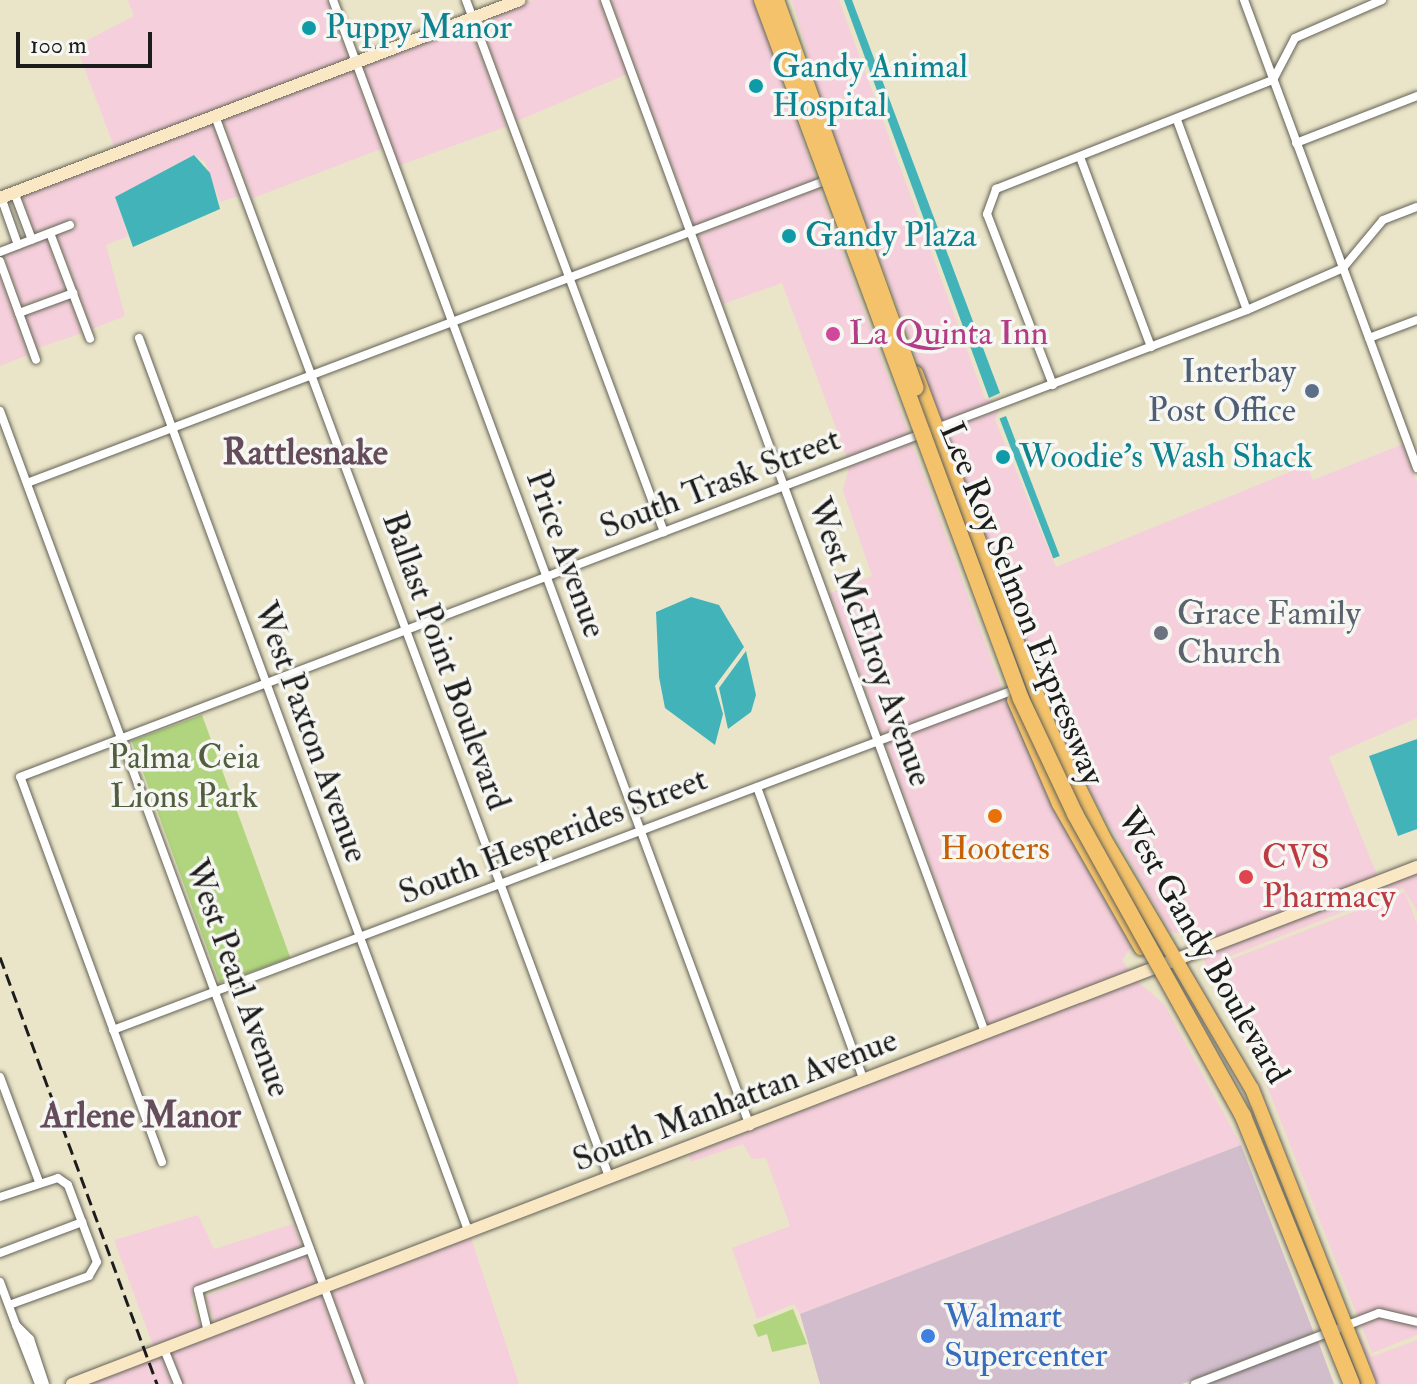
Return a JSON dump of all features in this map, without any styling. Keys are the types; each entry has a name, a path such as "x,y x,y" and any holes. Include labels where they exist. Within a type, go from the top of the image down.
{"highway":[{"name":"Lee Roy Selmon Expressway","path":"761,0 1021,699 1081,824 1243,1116 1349,1384"},
{"name":"Lee Roy Selmon Expressway","path":"778,0 1036,709 1261,1134 1365,1384"}],"main road":[{"name":"West Gandy Boulevard","path":"761,0 822,182 1034,750 1153,968 1232,1102 1283,1217 1326,1333 1349,1384"},
{"name":"West Gandy Boulevard","path":"778,0 1050,729 1176,960 1247,1077 1294,1186 1347,1326 1365,1384"},
{"path":"810,146 843,174"},
{"path":"822,182 846,197 886,293"},
{"path":"869,310 920,423 937,428"},
{"path":"916,436 939,448 975,531"},
{"path":"974,593 995,624 1030,716 1050,729"},
{"path":"1034,750 1145,938 1176,960"},
{"path":"1153,968 1187,989 1294,1186"},
{"path":"1283,1217 1320,1300 1347,1326"},
{"path":"1326,1333 1352,1353 1365,1384"}],"street":[{"name":"Price Avenue","path":"333,0 750,1127"},
{"path":"466,0 664,532"},
{"path":"18,245 0,197 520,0"},
{"name":"West McElroy Avenue","path":"605,0 985,1032"},
{"path":"1244,0 1417,468"},
{"path":"1053,385 987,214 988,200 996,189 1273,80 1295,38 1382,0"},
{"path":"1296,143 1417,96"},
{"name":"Ballast Point Boulevard","path":"215,116 610,1180"},
{"path":"1177,120 1247,310"},
{"path":"1080,157 1151,347"},
{"path":"27,483 822,182"},
{"path":"14,192 32,240"},
{"name":"South Trask Street","path":"113,1030 20,777 1247,310 1343,268 1383,220 1417,207"},
{"path":"0,252 70,225"},
{"path":"50,233 90,339"},
{"path":"0,261 36,360"},
{"path":"19,313 73,293"},
{"path":"1369,338 1417,320"},
{"name":"West Paxton Avenue","path":"139,338 470,1233"},
{"name":"West Pearl Avenue","path":"0,411 360,1384"},
{"path":"1405,436 1417,432"},
{"name":"South Hesperides Street","path":"113,1030 1011,691"},
{"path":"757,787 864,1081"},
{"name":"South Manhattan Avenue","path":"72,1384 750,1127 985,1032 1417,867"},
{"path":"113,1030 162,1162"},
{"path":"0,1077 39,1182"},
{"path":"0,1197 39,1182 68,1185 95,1271 9,1305"},
{"path":"0,1253 82,1222"},
{"path":"208,1332 198,1290 310,1249"},
{"path":"0,1282 16,1325 45,1384"},
{"path":"1195,1384 1379,1313 1417,1322"},
{"path":"164,1349 178,1384"},
{"path":"31,1353 39,1384"}],"shaded area":[{"path":"128,0 327,0 349,60 115,149 76,46 134,16"},
{"path":"533,0 599,0 627,74 517,121 479,20"},
{"path":"611,0 755,0 816,179 694,226"},
{"path":"792,0 839,0 985,399 995,401 940,422 822,103"},
{"path":"469,24 506,126 398,166 361,63"},
{"path":"352,69 382,148 253,198 222,119"},
{"path":"212,122 239,196 220,202 205,162 194,155 115,197 128,236 106,245 125,316 92,329 57,235 76,228 73,219 35,233 21,195"},
{"path":"819,188 909,434 847,458 782,283 723,304 698,235"},
{"path":"47,239 65,290 22,305 4,255"},
{"path":"0,277 28,355 0,366"},
{"path":"70,299 82,333 36,349 25,315"},
{"path":"999,410 995,420 1056,567 1307,465 1313,480 1403,444 1417,483 1417,718 1329,757 1378,877 1197,947 1190,935 1170,932 1068,753 944,431"},
{"path":"912,443 1002,689 882,734 830,593 872,576 843,491 849,467"},
{"path":"1005,698 1052,806 1131,947 1122,960 1130,972 989,1026 885,743"},
{"path":"1417,872 1417,911 1403,888 1216,962 1251,1056 1201,955"},
{"path":"1405,892 1417,924 1417,1335 1372,1353 1219,964"},
{"path":"1136,980 1164,1004 1241,1145 800,1314 794,1304 757,1319 732,1248 790,1226 766,1158 752,1159 743,1144 691,1162 689,1155"},
{"path":"1241,1145 1314,1333 1182,1384 820,1384 800,1314"},
{"path":"198,1215 214,1249 293,1224 302,1246 197,1286 191,1301 201,1330 154,1348 114,1240"},
{"path":"471,1238 519,1384 366,1384 331,1291"},
{"path":"305,1255 318,1286 218,1329 205,1298"},
{"path":"321,1295 354,1384 183,1384 171,1352"},
{"path":"1356,1328 1371,1357 1417,1340 1417,1384 1377,1384"},
{"path":"1318,1341 1334,1384 1208,1384"},
{"path":"161,1355 172,1384 90,1384 111,1374"}],"green space":[{"name":"Palma Ceia Lions Park","path":"202,715 290,957 220,983 132,741"},
{"path":"793,1309 807,1344 772,1352 767,1334 758,1337 753,1325"}],"water":[{"path":"844,0 852,0 1000,393 989,398"},
{"path":"194,155 210,173 220,209 133,247 115,197"},
{"path":"1006,416 1060,556 1053,559 999,419"},
{"path":"691,597 719,605 744,647 715,686 723,714 715,745 665,708 659,677 656,612"},
{"path":"746,651 756,695 751,712 728,729 719,688"},
{"path":"1417,739 1417,829 1398,836 1369,756"}],"railway":[{"path":"0,957 157,1384"}],"place":[{"name":"Puppy Manor","path":"309,28"},
{"name":"Gandy Animal Hospital","path":"756,86"},
{"name":"Gandy Plaza","path":"789,236"},
{"name":"La Quinta Inn","path":"833,334"},
{"name":"Interbay Post Office","path":"1312,391"},
{"name":"Woodie's Wash Shack","path":"1003,457"},
{"name":"Grace Family Church","path":"1161,633"},
{"name":"Hooters","path":"995,816"},
{"name":"CVS Pharmacy","path":"1246,877"},
{"name":"Walmart Supercenter","path":"928,1336"}],"district":[{"name":"Rattlesnake","path":"305,453"},
{"name":"Arlene Manor","path":"141,1116"}]}
